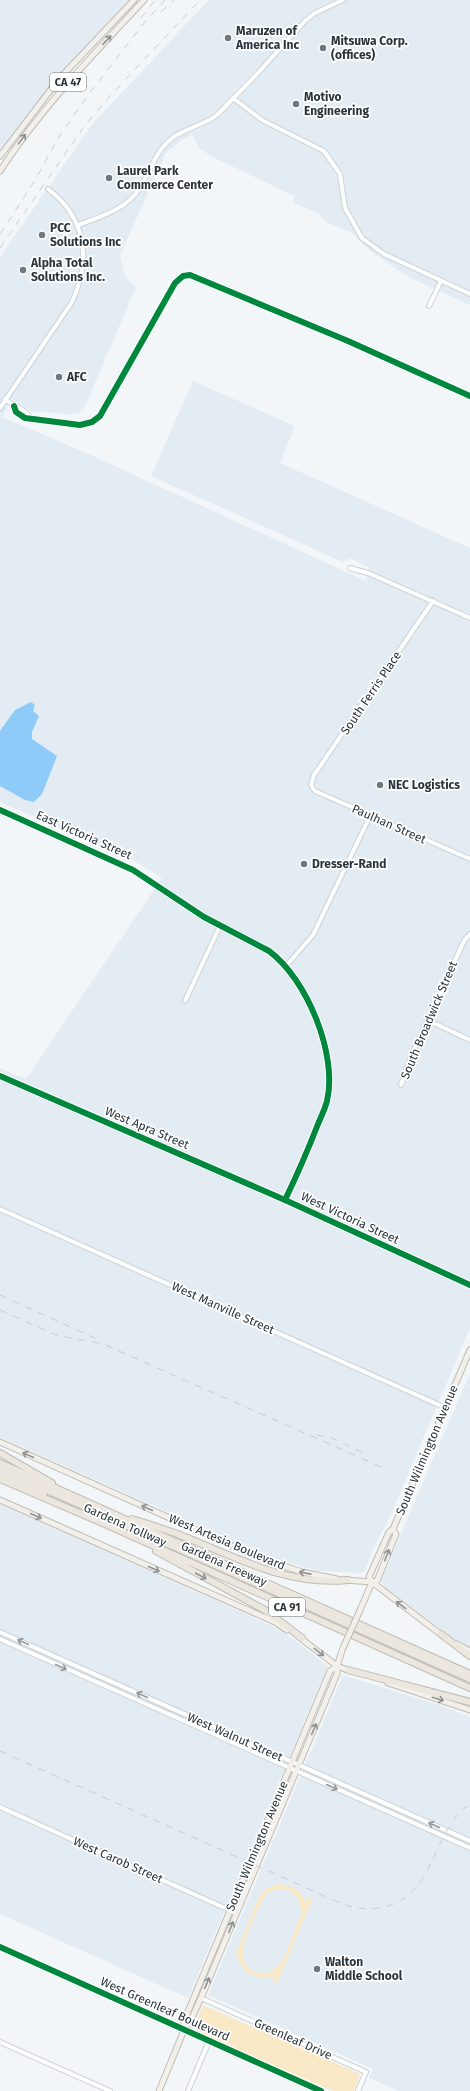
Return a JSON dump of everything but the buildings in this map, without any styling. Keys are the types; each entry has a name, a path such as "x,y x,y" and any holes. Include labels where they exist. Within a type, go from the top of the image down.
{"highway":[{"path":"0,1453 82,1499"},
{"name":"Gardena Freeway","path":"0,1463 470,1674"},
{"name":"Gardena Tollway","path":"0,1469 470,1679"},
{"name":"Gardena Tollway","path":"0,1474 470,1683"},
{"name":"Gardena Freeway","path":"0,1479 106,1524 470,1688"},
{"path":"0,1482 15,1486"},
{"path":"109,1512 188,1538 278,1574 318,1582 348,1580"},
{"path":"106,1524 265,1610 302,1638"},
{"path":"441,1634 470,1656"},
{"path":"348,1670 470,1702"}],"main road":[{"name":"CA 47","path":"0,156 59,79 134,0"},
{"name":"CA 47","path":"0,171 34,123 65,85 144,0"},
{"name":"South Wilmington Avenue","path":"372,1582 369,1577 389,1532 393,1529 470,1350"},
{"name":"West Artesia Boulevard","path":"0,1442 281,1567 348,1580 372,1582"},
{"path":"0,1500 275,1622 302,1638 337,1666 470,1710"},
{"name":"South Wilmington Avenue","path":"159,2091 184,2030 189,2024 201,1998 337,1674 337,1666 343,1648 372,1582 377,1581 396,1534 393,1529"},
{"path":"372,1582 441,1634 470,1651"},
{"name":"South Wilmington Avenue","path":"184,2030 184,2021 330,1671 337,1666"}],"street":[{"path":"78,225 106,214 127,202 140,189 156,157 171,139 209,120 233,98 305,21 315,13 343,0"},
{"path":"233,98 262,120 324,152 340,174 344,208 362,238 384,254 470,294"},
{"path":"0,408 72,302 79,286 83,270 84,251 78,225 70,210 48,189"},
{"path":"5,399 21,409 30,417 80,425 92,422 100,416 175,283 183,276 190,275 348,341 470,396"},
{"path":"429,306 441,281"},
{"path":"350,568 368,573 470,618"},
{"name":"South Ferris Place","path":"311,785 314,775 433,601"},
{"name":"Paulhan Street","path":"311,785 315,791 470,859"},
{"name":"East Victoria Street","path":"0,810 114,860 156,884"},
{"path":"287,965 313,935 370,816"},
{"name":"West Victoria Street","path":"156,884 220,926 270,951 287,965 301,985 314,1014 330,1074 326,1104 307,1152 285,1200 470,1285"},
{"path":"185,1001 220,926"},
{"name":"South Broadwick Street","path":"401,1085 427,1020 464,941 470,934"},
{"path":"427,1020 470,1040"},
{"name":"West Apra Street","path":"0,1076 285,1200"},
{"name":"West Manville Street","path":"0,1209 446,1408"},
{"name":"West Walnut Street","path":"0,1632 470,1841"},
{"name":"West Walnut Street","path":"0,1639 470,1848"},
{"path":"38,1656 41,1650"},
{"path":"156,1709 159,1703"},
{"path":"172,1716 175,1710"},
{"path":"189,1724 192,1718"},
{"path":"208,1732 211,1726"},
{"path":"223,1738 226,1733"},
{"path":"242,1747 245,1741"},
{"name":"West Carob Street","path":"0,1807 236,1913"},
{"name":"West Greenleaf Boulevard","path":"0,1946 321,2091"},
{"name":"Greenleaf Drive","path":"201,1998 366,2072 358,2091"},
{"path":"188,2091 209,2041"},
{"path":"0,2042 110,2091"}],"shaded area":[{"path":"0,0 130,0 37,103 0,154"},
{"path":"209,0 470,0 470,305 408,277 367,249 351,232 326,222 319,214 293,202 294,196 211,156 200,149 192,135 183,139 166,153 120,255 124,274 136,287 85,406 78,413 69,414 31,411 12,399 2,417 84,452 366,581 368,567 349,558 343,562 151,476 193,381 295,426 280,463 470,548 470,1328 389,1519 374,1547 364,1572 361,1573 319,1571 275,1560 0,1437 0,1068 26,1079 162,878 138,863 0,802 0,257 93,123"},
{"path":"470,1373 470,1648 463,1645 383,1586 381,1581"},
{"path":"0,1503 283,1631 328,1666 188,1998 0,1914"},
{"path":"343,1675 439,1705 470,1717 470,2091 398,2091 369,2078 373,2069 208,1995"},
{"path":"277,1884 282,1884 298,1891 306,1903 309,1897 313,1898 277,1983 272,1981 275,1975 261,1977 249,1974 244,1970 240,1965 237,1951 258,1899 264,1890","holes":["277,1889 292,1892 298,1899 301,1914 288,1948 279,1965 271,1971 260,1973 249,1969 244,1962 243,1952 245,1941 254,1917 266,1894"]},
{"path":"205,2006 360,2074 354,2091 333,2091 197,2031 195,2025 202,2007"}],"water":[{"path":"31,702 35,705 33,711 39,716 32,732 32,739 57,756 42,794 34,802 25,800 0,786 0,731 15,710"}],"railway":[{"path":"141,18 155,0"},
{"path":"0,234 34,182 60,135 91,91 144,23 165,0"},
{"path":"161,12 174,0"},
{"path":"0,248 83,128 110,96 200,0"},
{"path":"0,1295 97,1339"},
{"path":"0,1310 56,1335 103,1344 388,1470"},
{"path":"317,1435 332,1438 365,1454"},
{"path":"0,1751 340,1903 364,1909 382,1908 388,1906 404,1898 416,1887 426,1874 440,1843 457,1815 470,1804"}],"cycle path":[{"path":"14,406 16,412 25,418 80,425 92,422 100,416 175,283 183,276 190,275 348,341 470,396"},
{"path":"0,810 133,870 204,917 269,951 283,964 296,980 307,999 324,1041 328,1062 329,1082 327,1101 324,1110 285,1200"},
{"path":"0,1076 285,1200 470,1285"},
{"path":"0,1947 321,2091"}],"place":[{"name":"Maruzen of America Inc","path":"228,38"},
{"name":"Mitsuwa Corp. (offices)","path":"323,48"},
{"name":"Motivo Engineering","path":"296,104"},
{"name":"Laurel Park Commerce Center","path":"109,178"},
{"name":"PCC Solutions Inc","path":"42,235"},
{"name":"Alpha Total Solutions Inc.","path":"23,270"},
{"name":"AFC","path":"59,377"},
{"name":"NEC Logistics","path":"380,785"},
{"name":"Dresser-Rand","path":"304,864"},
{"name":"Walton Middle School","path":"317,1969"}]}
